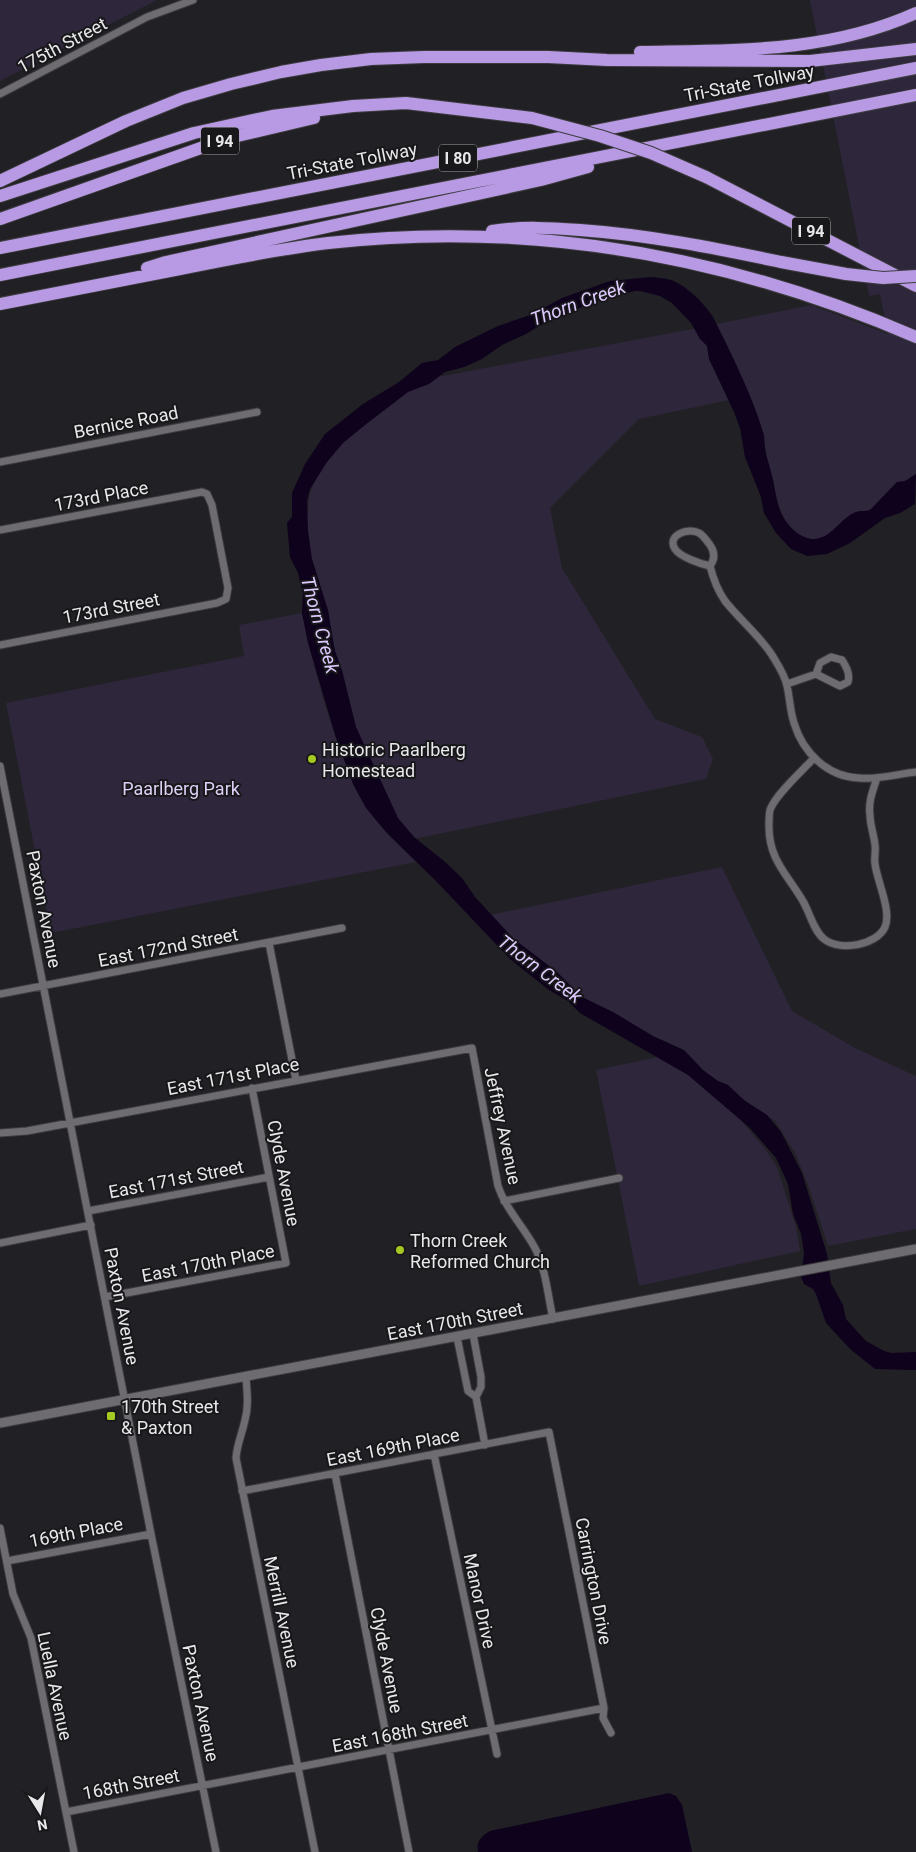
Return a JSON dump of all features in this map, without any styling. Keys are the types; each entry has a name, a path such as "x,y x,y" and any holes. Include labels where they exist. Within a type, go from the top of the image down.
{"highway":[{"path":"0,181 126,121 184,98 230,84 281,72 372,59 548,57 606,53 776,49 850,36 916,13"},
{"path":"548,57 607,60 810,61 916,48"},
{"name":"Tri-State Tollway","path":"0,248 916,68"},
{"name":"I 80","path":"0,275 916,95"},
{"path":"0,196 194,133 272,116 353,106 406,103 451,109"},
{"name":"I 94","path":"0,219 192,150 271,127 312,118 358,112 451,109 492,112 532,118 651,153 706,177 916,286"},
{"path":"75,290 166,262 542,180 665,144"},
{"path":"465,235 516,227 621,233 705,246 846,274 883,278 916,276"},
{"path":"0,304 255,254 312,245 397,237 465,235 563,241 629,250 696,263 768,282 827,301 916,337"}],"street":[{"name":"175th Street","path":"0,94 147,17 193,0"},
{"name":"Bernice Road","path":"0,462 257,412"},
{"name":"173rd Place","path":"0,530 195,493 207,494 212,505 228,588 226,598"},
{"path":"710,566 714,561 712,547 700,533 692,531 678,534 673,544 676,550 682,556 710,566 725,601 771,654 787,684 795,726 803,743 814,758 826,768 842,775 859,778 877,778 916,772"},
{"name":"173rd Street","path":"0,645 217,603 226,598"},
{"path":"787,684 816,674 840,686 848,682 849,677 846,666 842,660 837,658 826,658 818,667 816,674"},
{"path":"814,758 778,798 770,810 769,835 778,865 804,903 818,932 824,939 840,945 852,945 873,940 879,935 886,923 887,914 875,862 875,847 869,807 877,778"},
{"name":"Paxton Avenue","path":"0,766 150,1534 216,1852"},
{"name":"East 172nd Street","path":"0,994 342,928"},
{"path":"269,943 296,1080"},
{"name":"East 171st Place","path":"0,1133 15,1133 472,1048"},
{"name":"Jeffrey Avenue","path":"472,1048 498,1186 504,1201 530,1239 541,1261 553,1319"},
{"name":"Clyde Avenue","path":"252,1088 286,1263"},
{"name":"East 171st Street","path":"88,1211 269,1177"},
{"path":"504,1201 619,1178"},
{"path":"0,1243 90,1226"},
{"name":"East 170th Street","path":"0,1423 916,1249"},
{"name":"East 170th Place","path":"105,1297 286,1263"},
{"path":"473,1334 481,1377 481,1387 476,1396 485,1445"},
{"path":"457,1337 468,1391 476,1396"},
{"name":"Merrill Avenue","path":"246,1377 248,1404 237,1445 236,1458 315,1852"},
{"name":"East 169th Place","path":"242,1491 549,1432"},
{"name":"Carrington Drive","path":"549,1432 604,1708 603,1718 610,1733"},
{"name":"Manor Drive","path":"434,1454 497,1754"},
{"name":"Clyde Avenue","path":"335,1474 409,1852"},
{"name":"Luella Avenue","path":"0,1528 13,1594 31,1638 74,1852"},
{"name":"169th Place","path":"7,1561 150,1534"},
{"name":"East 168th Street","path":"202,1785 604,1708"},
{"name":"168th Street","path":"66,1812 202,1785"}],"green space":[{"path":"0,0 157,0 0,81"},
{"path":"810,0 916,0 916,479 836,534 831,537 815,540 805,538 796,533 784,518 773,479 712,325 811,305 888,334 880,294 869,296"},
{"path":"703,327 739,398 639,419 550,508 562,568 655,719 702,737 713,759 706,779 404,841 382,818 304,554 309,496 322,462 372,415 427,379"},
{"name":"Paarlberg Park","path":"302,613 325,703 336,739 356,790 372,815 416,862 51,933 6,703 244,656 239,625"},
{"path":"722,867 792,1011 855,1048 916,1076 916,1229 828,1246 808,1185 795,1153 775,1121 686,1060 618,1023 517,951 485,916"},
{"path":"663,1056 734,1108 744,1124 766,1150 777,1167 796,1227 800,1251 639,1286 596,1070"}],"water":[{"name":"Thorn Creek","path":"651,277 664,278 683,286 705,306 713,317 753,403 764,434 766,454 778,504 785,520 793,529 800,535 812,539 825,536 850,515 871,509 897,482 905,481 916,474 915,504 900,513 885,518 850,543 827,554 807,556 791,549 776,533 764,513 761,497 745,457 740,428 709,359 707,346 700,339 691,323 672,303 660,296 635,291 598,300 539,326 502,345 482,359 464,367 445,372 429,384 408,392 343,443 327,462 310,489 307,501 308,531 312,559 328,610 335,651 342,670 356,727 398,818 414,837 462,878 475,897 514,939 557,972 582,997 613,1012 653,1036 684,1050 703,1070 718,1081 728,1085 745,1101 767,1115 781,1132 802,1173 827,1254 831,1283 843,1305 846,1319 866,1341 884,1351 891,1353 916,1352 916,1370 875,1369 850,1349 826,1323 816,1294 813,1289 804,1284 801,1277 804,1253 801,1234 793,1214 788,1184 776,1158 750,1128 688,1075 580,1013 568,1001 549,990 510,959 437,882 387,833 366,808 353,784 336,738 308,643 302,613 303,594 298,573 290,557 287,523 292,517 292,493 305,464 325,434 363,404 399,382 422,363 438,360 455,347 498,326 533,314 562,298 610,281"},
{"path":"669,1793 676,1796 682,1805 692,1852 478,1852 480,1840 490,1831"}],"place":[{"name":"Historic Paarlberg Homestead","path":"312,759"},
{"name":"Thorn Creek Reformed Church","path":"400,1250"},
{"name":"170th Street & Paxton","path":"111,1416"}]}
